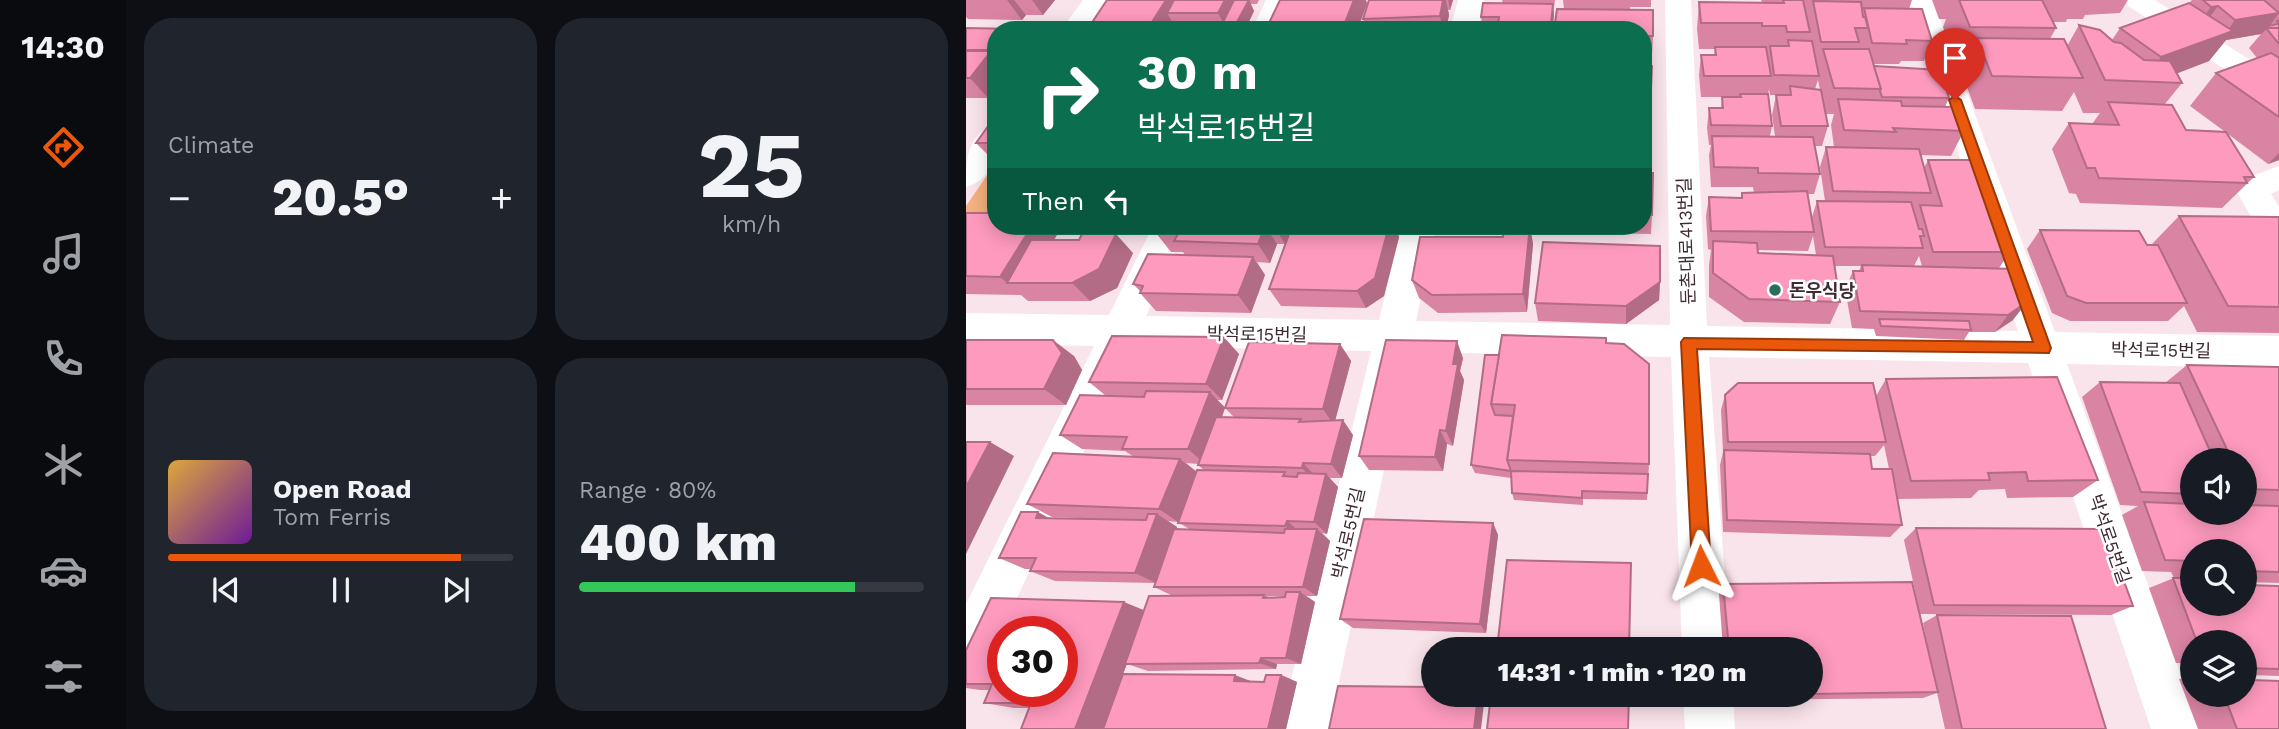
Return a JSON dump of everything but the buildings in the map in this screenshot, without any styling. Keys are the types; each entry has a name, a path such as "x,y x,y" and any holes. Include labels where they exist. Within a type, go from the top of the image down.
{"street":[{"path":"1081,21 1096,0"},
{"path":"1269,21 1279,0"},
{"path":"1466,21 1471,0"},
{"name":"둔촌대로413번길","path":"1678,0 1689,342 1705,637"},
{"path":"1920,0 2043,348"},
{"path":"2137,0 2279,91"},
{"path":"966,176 987,147"},
{"path":"2279,177 2250,189 2279,235"},
{"path":"966,656 1167,235"},
{"path":"1393,337 1417,235"},
{"name":"박석로15번길","path":"966,328 2279,352"},
{"name":"박석로5번길","path":"1304,729 1393,337"},
{"name":"박석로5번길","path":"2043,348 2176,729"},
{"path":"1709,707 1710,729"}],"shaded area":[{"path":"987,175 987,224 966,223 966,206"}],"place":[{"name":"돈우식당","path":"1775,290"}],"route":[{"path":"1701,566 1689,342 2043,348 1955,100"}]}
